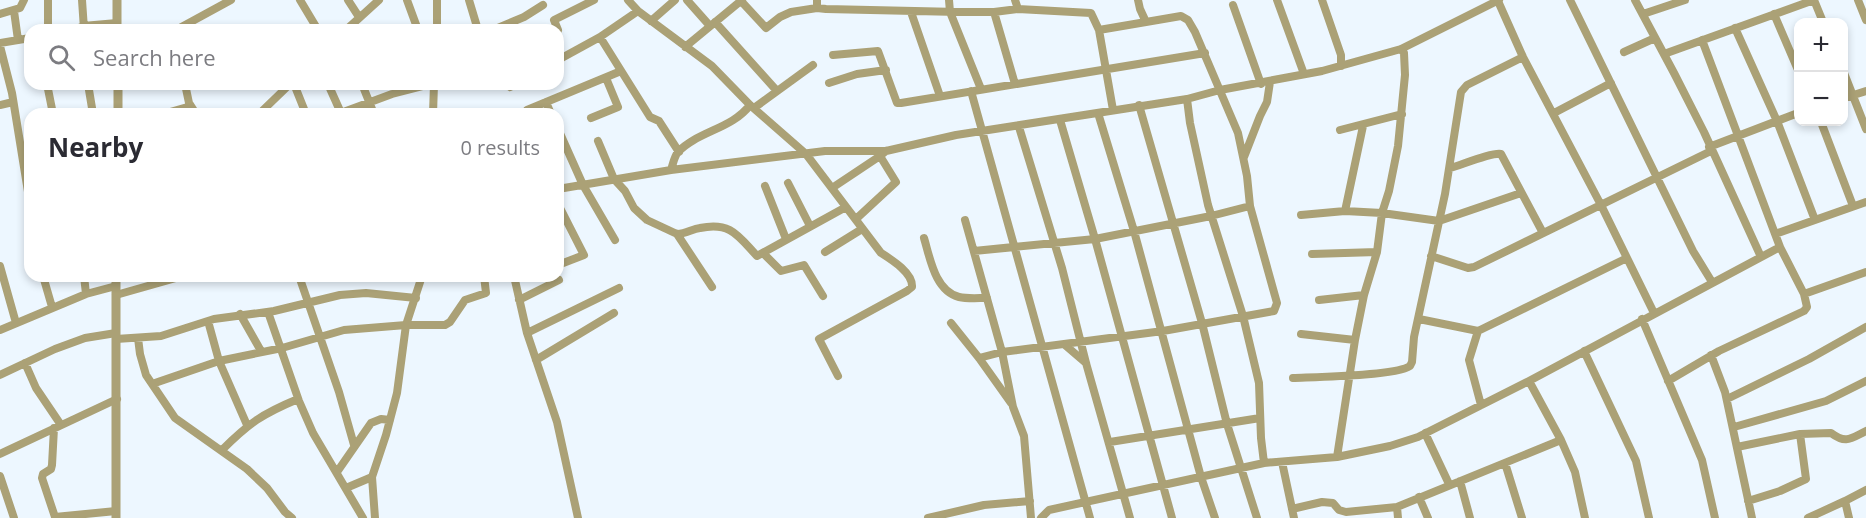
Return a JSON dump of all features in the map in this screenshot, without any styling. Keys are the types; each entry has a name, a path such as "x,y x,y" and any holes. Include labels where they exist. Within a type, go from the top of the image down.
{"street":[{"path":"0,13 14,11 24,4 24,0"},
{"path":"48,0 48,24"},
{"path":"81,24 82,0"},
{"path":"117,0 117,24"},
{"path":"185,24 213,4 231,0"},
{"path":"300,0 314,24"},
{"path":"348,0 359,17"},
{"path":"352,24 379,0"},
{"path":"407,0 416,24"},
{"path":"437,0 437,24"},
{"path":"469,0 476,24"},
{"path":"555,24 554,21 594,0"},
{"path":"628,0 638,11 712,66 752,107 806,154 880,253 891,259 911,278 912,287 819,339 838,376"},
{"path":"651,21 675,0"},
{"path":"687,0 777,91"},
{"path":"685,46 741,0 766,27 791,12 817,4 911,12 994,12 1018,9 1091,13 1099,30 1113,110"},
{"path":"949,0 950,12 981,89"},
{"path":"1015,0 1018,9"},
{"path":"1138,0 1146,22"},
{"path":"1277,0 1304,74"},
{"path":"1322,0 1343,65"},
{"path":"564,187 671,170 825,151 883,153 956,135 1020,127 1139,105 1187,99 1343,65 1401,49 1498,0 1522,57 1554,113 1654,313"},
{"path":"1570,0 1693,250 1712,282"},
{"path":"1635,0 1664,54 1761,257"},
{"path":"1643,14 1685,0"},
{"path":"1664,54 1774,14 1793,3 1814,0 1821,18"},
{"path":"1858,0 1866,21"},
{"path":"507,24 543,5"},
{"path":"1233,5 1265,83 1268,102 1244,157"},
{"path":"14,11 18,40"},
{"path":"564,57 600,37 638,11"},
{"path":"911,12 940,96"},
{"path":"994,12 1015,84"},
{"path":"1774,14 1794,61"},
{"path":"980,358 1002,352 1162,331 1274,311 1276,303 1250,206 1244,157 1238,133 1192,25 1181,16 1099,30"},
{"path":"1735,28 1777,121 1815,220"},
{"path":"600,37 650,117 659,121 678,152"},
{"path":"1624,52 1654,38"},
{"path":"24,39 0,45 2,67 13,102 24,167"},
{"path":"1668,381 1712,356 1804,311 1807,307 1804,294 1780,247 1702,40"},
{"path":"1338,457 1354,340 1377,252 1382,213 1398,146 1405,75 1404,53 1401,49"},
{"path":"833,55 878,51 897,103 1205,53"},
{"path":"1293,378 1349,376 1408,368 1412,362 1414,337 1450,168 1461,92 1467,85 1522,57"},
{"path":"671,170 678,152 731,122 813,64"},
{"path":"532,108 621,70"},
{"path":"829,82 857,74 886,70"},
{"path":"591,118 618,107 606,78"},
{"path":"1554,113 1611,82"},
{"path":"1848,83 1866,129"},
{"path":"48,90 52,108"},
{"path":"89,90 92,108"},
{"path":"118,90 118,108"},
{"path":"184,108 191,106 187,90"},
{"path":"266,108 285,90"},
{"path":"295,90 303,108"},
{"path":"330,90 338,108"},
{"path":"365,90 372,108"},
{"path":"354,108 408,90"},
{"path":"432,90 433,108"},
{"path":"971,91 1090,518"},
{"path":"1848,97 1866,91"},
{"path":"1187,99 1190,123 1211,216 1243,316 1259,383 1260,418 1268,463"},
{"path":"0,105 13,102"},
{"path":"546,102 548,108"},
{"path":"1139,105 1202,323 1227,424 1257,518"},
{"path":"1098,113 1134,231 1201,477 1215,518"},
{"path":"1340,130 1363,126 1402,114"},
{"path":"1431,256 1468,268 1601,205 1710,149 1794,115"},
{"path":"1060,120 1172,518"},
{"path":"1346,212 1363,126"},
{"path":"1823,126 1853,206"},
{"path":"1020,127 1130,518"},
{"path":"598,141 614,179 625,191 634,208 647,220 677,234 719,226 741,236 757,256 846,207"},
{"path":"564,142 584,185 615,240"},
{"path":"832,188 883,153"},
{"path":"856,219 896,182 883,153"},
{"path":"1450,168 1496,153 1501,154 1544,233"},
{"path":"789,183 810,226"},
{"path":"765,186 786,239"},
{"path":"1301,215 1346,212 1382,213 1438,221 1521,193"},
{"path":"1775,234 1866,202"},
{"path":"974,251 1095,239 1250,206"},
{"path":"564,216 584,255 564,263"},
{"path":"965,220 1002,352 1013,407 1024,436 1031,518"},
{"path":"825,252 862,229"},
{"path":"677,234 712,287"},
{"path":"924,238 939,281 948,292 959,297 987,298"},
{"path":"1041,518 1048,510 1268,463 1338,457 1390,446 1425,433 1529,381 1780,247"},
{"path":"1312,254 1377,252"},
{"path":"763,253 781,271 804,265 823,296"},
{"path":"1419,319 1478,331 1627,258"},
{"path":"0,266 16,323"},
{"path":"1804,294 1866,272"},
{"path":"45,282 52,307"},
{"path":"85,282 86,294"},
{"path":"0,330 86,294 143,282"},
{"path":"301,282 339,392 354,445"},
{"path":"375,518 372,477 397,393 406,325 420,282"},
{"path":"152,384 219,361 282,348 344,330 406,325 445,325 450,322 465,300 486,293 485,282"},
{"path":"517,282 527,333 557,422 578,518"},
{"path":"519,300 555,282"},
{"path":"25,363 57,426 51,469 42,477 55,518 116,515 116,286"},
{"path":"527,333 619,288"},
{"path":"0,375 85,338 161,336 208,321 240,314 268,312 340,295 366,293 416,297"},
{"path":"1319,300 1364,295"},
{"path":"268,312 298,399 313,433 363,518"},
{"path":"536,360 614,313"},
{"path":"240,314 261,351"},
{"path":"1642,319 1702,460 1715,518"},
{"path":"208,321 219,361 247,425"},
{"path":"951,323 980,358 1013,407"},
{"path":"1727,399 1809,359 1866,327"},
{"path":"1478,331 1468,360 1481,405"},
{"path":"1302,333 1354,340"},
{"path":"138,338 140,354 147,375 175,418 247,469 267,488 292,518"},
{"path":"1065,345 1086,363"},
{"path":"1584,351 1636,461 1649,518"},
{"path":"1712,356 1734,427 1752,518"},
{"path":"1529,381 1561,440 1575,472 1586,518"},
{"path":"1734,427 1826,401 1866,381"},
{"path":"0,454 117,399"},
{"path":"222,450 247,425 265,413 298,399"},
{"path":"1110,442 1260,418"},
{"path":"336,472 371,423 381,419 390,420"},
{"path":"1737,447 1800,434 1831,433 1838,439 1846,440 1866,431"},
{"path":"1425,433 1449,484"},
{"path":"1748,501 1780,491 1806,479 1800,434"},
{"path":"1292,509 1322,502 1333,503 1338,514 1397,507 1561,440"},
{"path":"1282,462 1294,518"},
{"path":"1505,463 1522,518"},
{"path":"0,476 14,518"},
{"path":"346,488 372,477"},
{"path":"1460,481 1470,518"},
{"path":"1808,518 1866,490"},
{"path":"1419,497 1428,518"},
{"path":"928,518 984,505 1030,501"},
{"path":"1845,501 1848,518"},
{"path":"1397,507 1398,518"}]}
